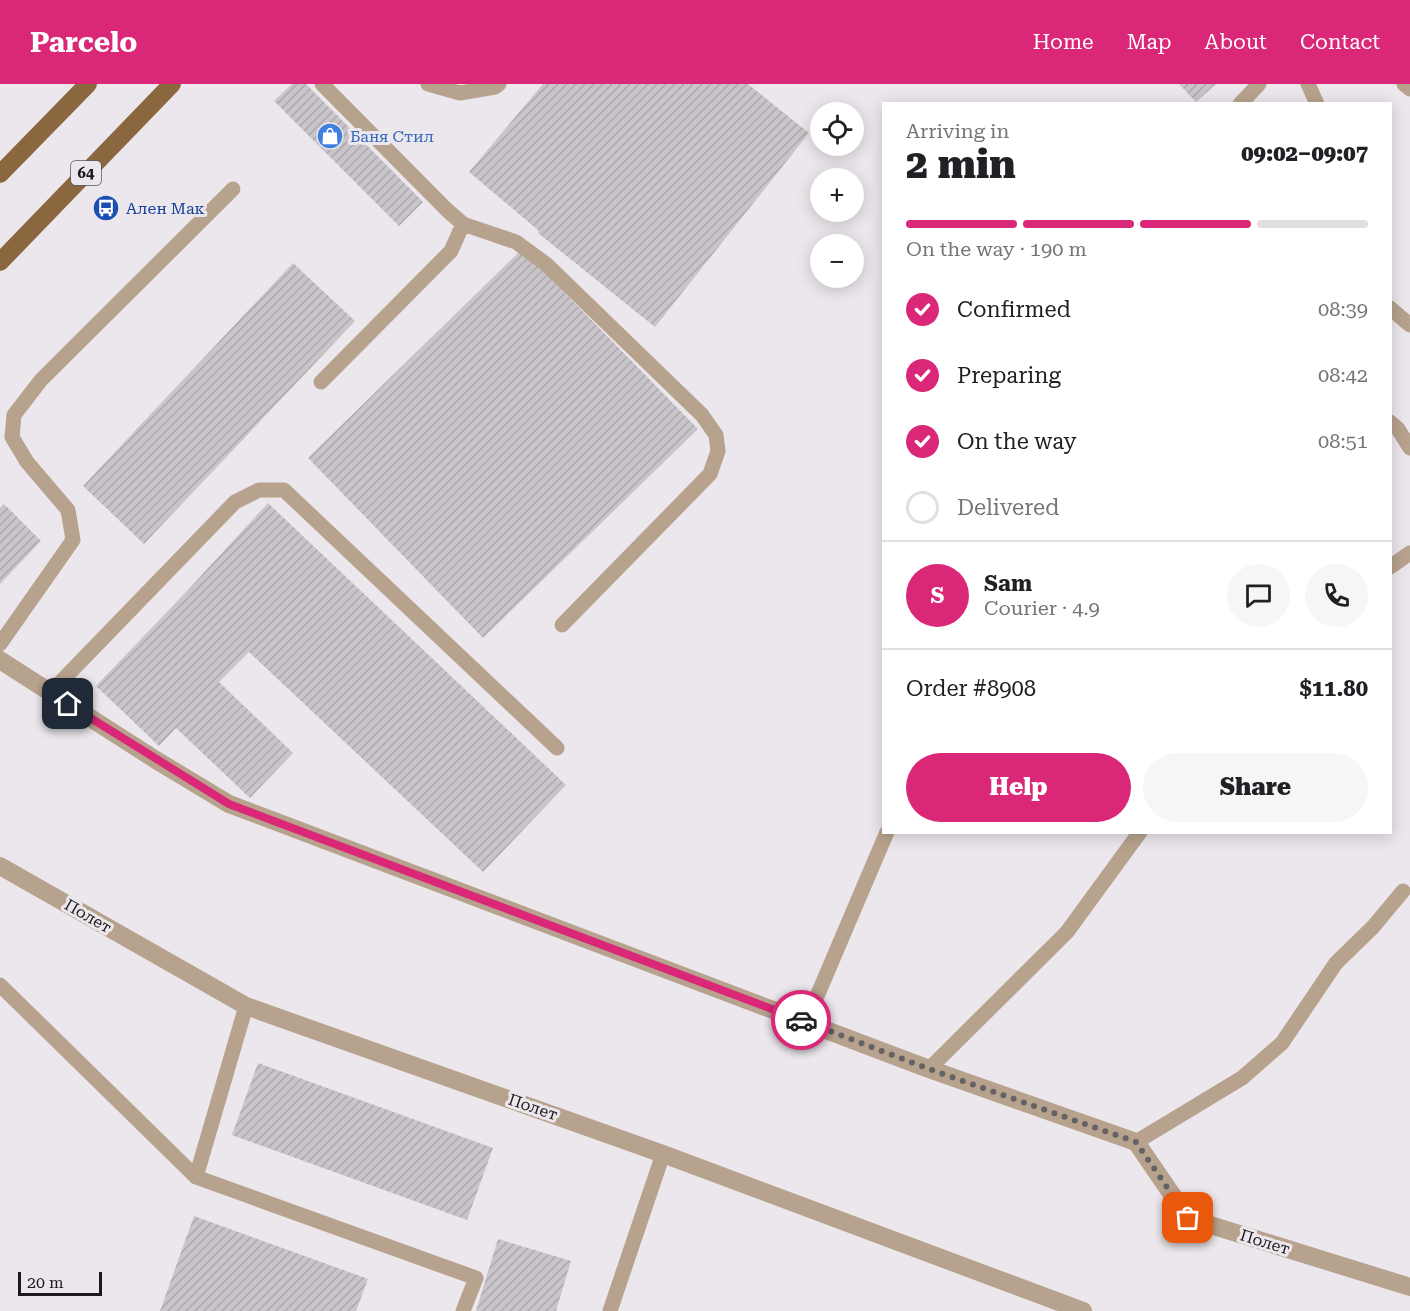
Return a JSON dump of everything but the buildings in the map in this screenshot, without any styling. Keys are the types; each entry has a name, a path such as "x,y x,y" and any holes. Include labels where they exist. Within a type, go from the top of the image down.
{"main road":[{"path":"0,174 87,84"},
{"name":"64","path":"0,262 172,84"}],"street":[{"path":"0,660 229,804 929,1069 1136,1142"},
{"name":"Полет","path":"0,866 246,1006 663,1154 1083,1311"},
{"name":"Полет","path":"1136,1142 1188,1218 1410,1287"}],"lane":[{"path":"322,84 463,224 516,242 546,264 702,416 716,435 718,451 710,474 562,626"},
{"path":"428,84 460,93 495,87 499,84"},
{"path":"1242,102 1259,84"},
{"path":"1308,84 1316,102"},
{"path":"1404,84 1410,89"},
{"path":"0,644 73,540 68,510 27,462 12,437 14,415 40,380 233,189"},
{"path":"321,382 451,251 463,224"},
{"path":"1392,310 1410,326"},
{"path":"1392,424 1410,448"},
{"path":"50,693 235,502 259,490 284,490 557,748"},
{"path":"1392,566 1410,553"},
{"path":"806,1022 886,834"},
{"path":"929,1069 1066,932 1139,834"},
{"path":"1136,1142 1242,1078 1282,1043 1336,963 1373,927 1403,891"},
{"path":"0,985 196,1178 476,1278 463,1311"},
{"path":"196,1178 246,1006"},
{"path":"610,1311 663,1154"}],"way so far":[{"path":"801,1020 929,1069 1136,1142 1188,1218"}],"place":[{"name":"Баня Стил","path":"330,136"},
{"name":"Ален Мак","path":"106,208"}],"route":[{"path":"68,704 229,804 801,1020"}]}
